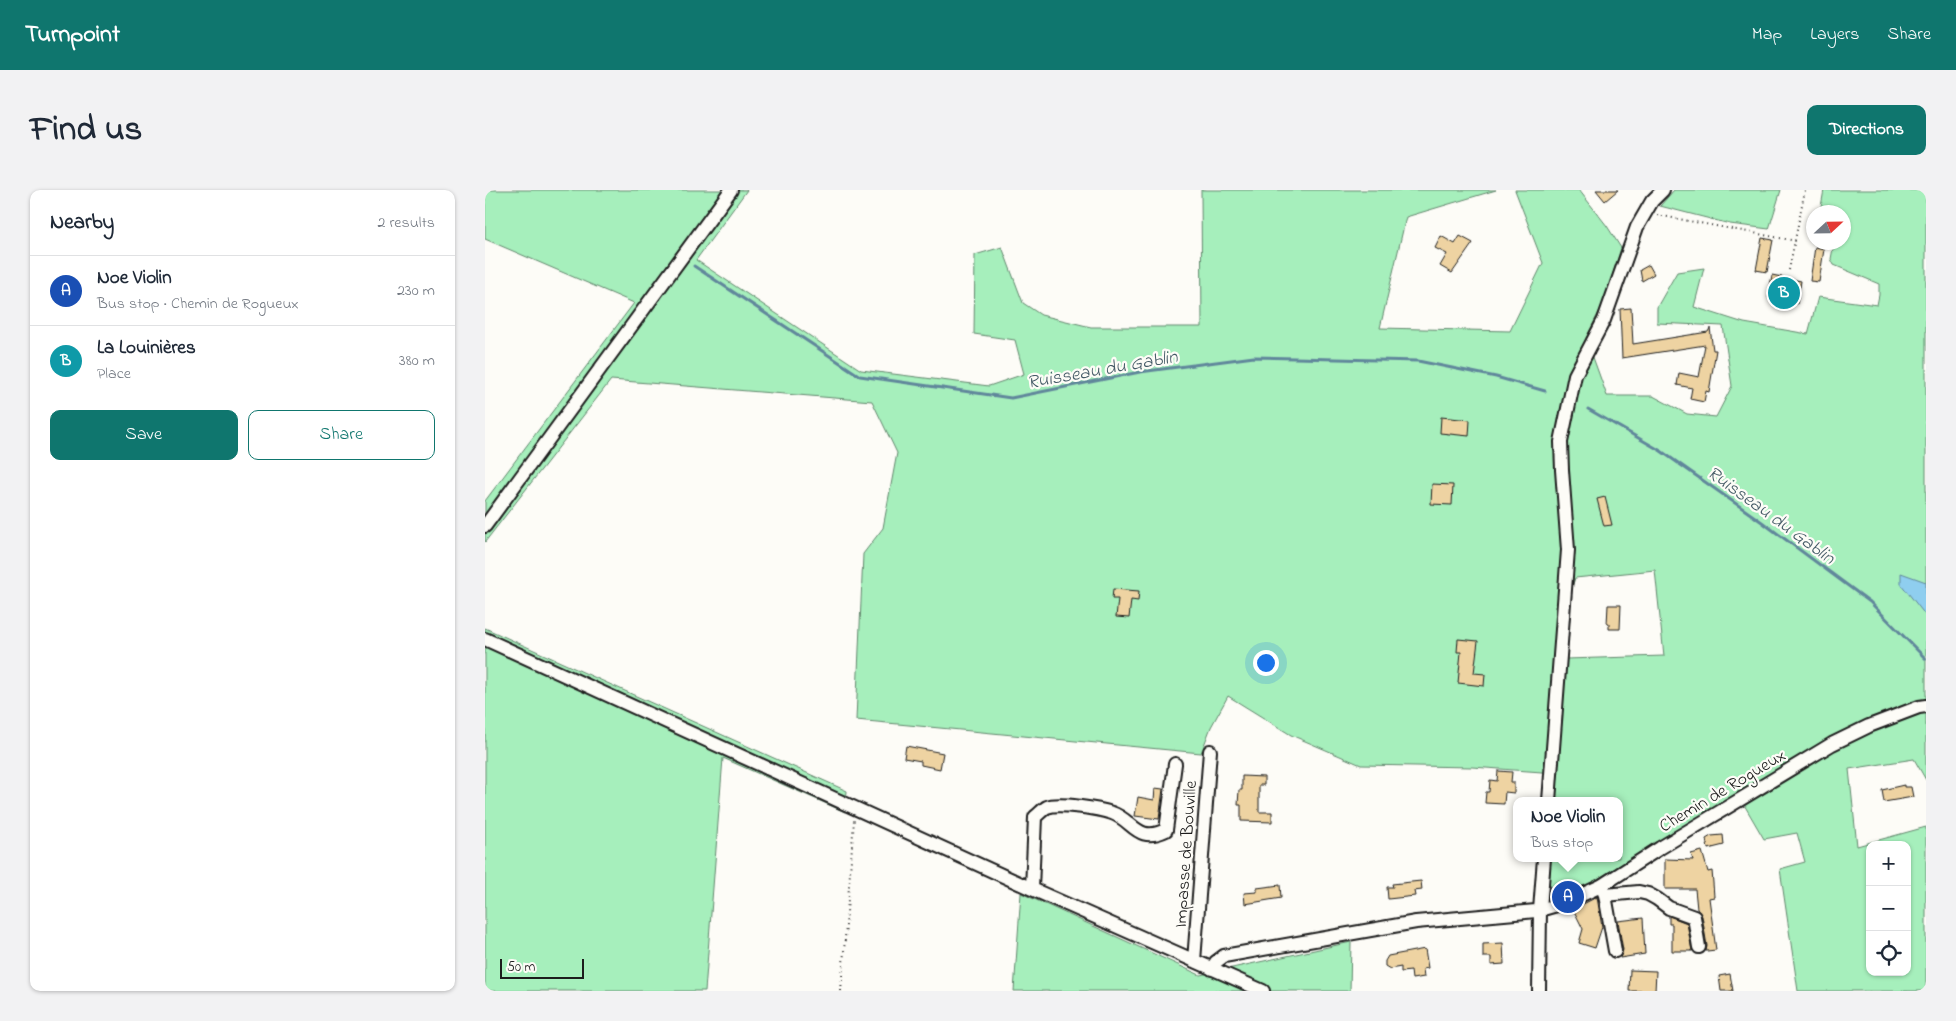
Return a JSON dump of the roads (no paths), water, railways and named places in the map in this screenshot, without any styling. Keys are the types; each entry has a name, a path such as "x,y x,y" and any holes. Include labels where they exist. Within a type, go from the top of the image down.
{"street":[{"path":"485,526 731,190"},
{"path":"1549,797 1568,550 1561,442 1575,375 1604,320 1637,227 1651,201 1663,190"},
{"path":"485,638 667,723 1263,991"},
{"name":"Chemin de Rogueux","path":"1212,968 1215,962 1224,956 1233,954 1416,922 1540,910 1603,891 1660,848 1832,744 1869,726 1926,706"},
{"name":"Impasse de Bouville","path":"1194,961 1210,751"},
{"path":"1032,888 1035,817 1048,807 1077,806 1114,814 1136,831 1156,835 1166,830 1175,764"},
{"path":"1539,991 1540,910 1544,862"},
{"path":"1615,951 1603,891 1648,894 1657,898 1669,908 1694,917 1699,947"}],"water":[{"path":"1901,573 1926,582 1926,616 1901,584"}],"waterway":[{"name":"Ruisseau du Gablin","path":"694,266 860,376 1011,398 1140,372 1254,357 1418,361 1496,377 1545,391"},
{"name":"Ruisseau du Gablin","path":"1588,409 1661,451 1762,522 1870,602 1926,659"}],"place":[{"name":"La Louinières","path":"1784,293"},
{"name":"Noe Violin","path":"1568,897"}]}
